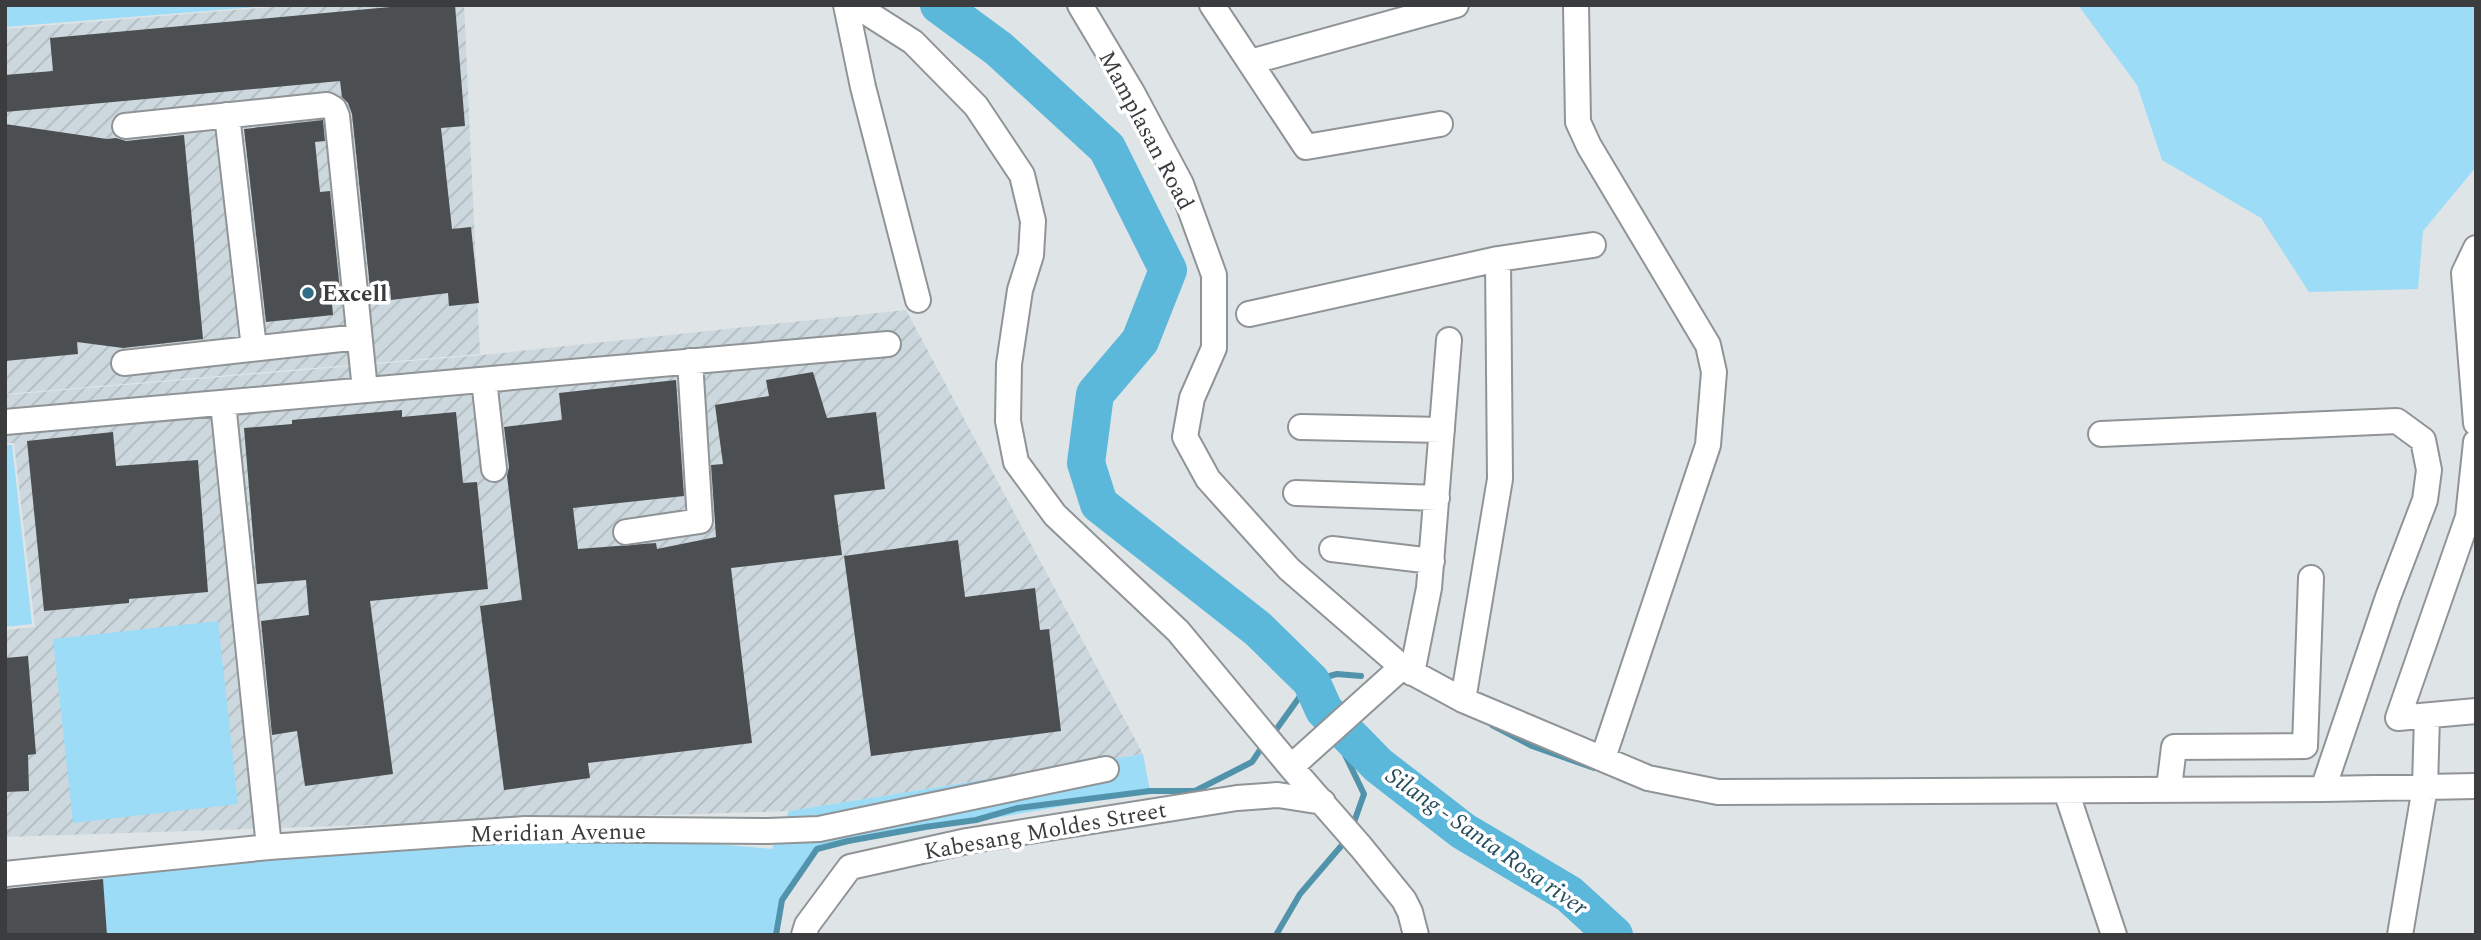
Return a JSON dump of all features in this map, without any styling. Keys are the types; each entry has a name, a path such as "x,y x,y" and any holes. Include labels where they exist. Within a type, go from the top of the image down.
{"street":[{"path":"846,5 863,87 918,300"},
{"path":"855,5 913,42 976,106 1022,176 1033,220 1031,255 1020,290 1009,364 1009,421 1016,462 1055,515 1178,631 1298,761 1324,802 1404,900 1416,935"},
{"name":"Mamplasan Road","path":"1080,5 1133,94 1181,184 1214,275 1214,348 1192,398 1185,438 1208,479 1289,569 1407,670 1463,700 1648,778 1718,792 2476,786"},
{"path":"1212,5 1306,147 1440,124"},
{"path":"1250,62 1456,5"},
{"path":"1576,5 1578,122 1589,146 1708,345 1714,372 1708,445 1603,758"},
{"path":"125,126 327,105 334,109 337,116 365,390"},
{"path":"227,116 254,348"},
{"path":"1249,314 1498,259 1593,245"},
{"path":"2476,248 2464,273 2476,423"},
{"path":"1463,700 1500,479 1498,259"},
{"path":"124,363 359,337"},
{"path":"1298,761 1362,704 1407,670 1429,588 1449,340"},
{"path":"5,422 888,344"},
{"path":"626,532 700,521 690,361"},
{"path":"484,380 494,469"},
{"path":"223,403 269,847"},
{"path":"2101,434 2397,421 2423,440 2429,470 2424,500 2323,789"},
{"path":"1301,427 1442,430"},
{"path":"2476,442 2468,517 2398,718 2476,711"},
{"path":"1296,493 1437,498"},
{"path":"1332,549 1432,561"},
{"path":"2169,788 2174,747 2305,746 2311,578"},
{"path":"2400,935 2425,787 2427,716"},
{"name":"Meridian Avenue","path":"5,874 269,847 525,829 819,829 1106,769"},
{"path":"2066,790 2113,935"},
{"name":"Kabesang Moldes Street","path":"804,935 807,925 850,867 967,841 1237,798 1279,795 1324,802"}],"shaded area":[{"path":"5,5 280,5 5,27"},
{"path":"295,5 464,5 480,354 5,394 5,29"},
{"path":"2078,5 2476,5 2476,167 2423,231 2418,289 2309,292 2261,218 2162,160 2137,85"},
{"path":"906,310 1143,754 789,811 5,837 5,630 35,627 14,443 5,443 5,395 483,355"},
{"path":"5,445 12,445 32,624 5,627"},
{"path":"218,621 238,804 73,823 53,639"},
{"path":"1143,754 1150,791 817,849 782,900 776,935 107,935 102,870 526,827 772,849 789,811"}],"building":[{"path":"412,5 455,5 465,126 441,128 452,229 471,227 479,303 449,306 448,293 391,300 390,286 370,288 352,114 348,103 342,97 340,81 5,112 5,75 53,71 50,38"},
{"path":"323,120 325,141 315,142 320,192 330,191 340,291 331,292 333,315 266,322 244,129"},
{"path":"5,124 126,141 184,135 203,339 123,348 77,342 78,354 5,361"},
{"path":"813,372 827,418 876,412 885,489 834,495 842,555 731,568 752,743 588,763 590,778 504,790 480,606 522,600 504,427 562,420 559,393 676,380 684,496 573,508 578,549 656,543 657,549 716,537 711,465 723,464 715,405 769,396 766,380"},
{"path":"402,410 402,417 456,412 463,483 477,482 488,589 370,601 393,774 305,786 297,731 272,735 261,621 309,615 306,580 257,584 244,428 292,424 292,420"},
{"path":"113,432 116,466 198,460 208,592 129,599 129,603 44,611 27,441"},
{"path":"958,540 965,597 1035,588 1040,630 1049,629 1061,731 871,756 844,556"},
{"path":"28,656 36,754 28,755 29,791 5,792 5,658"},
{"path":"103,879 107,935 5,935 5,889"}],"waterway":[{"name":"Silang - Santa Rosa river","path":"939,5 999,49 1107,148 1168,270 1140,341 1095,394 1086,463 1099,504 1258,629 1311,681 1324,710 1378,765 1463,831 1569,894 1614,935"},
{"path":"1273,734 1311,681 1337,674 1361,676"},
{"name":"Silang - Santa Rosa river","path":"1311,681 1330,724"},
{"path":"1492,725 1532,746 1594,768"},
{"path":"1335,734 1364,794 1353,825"},
{"path":"776,935 782,900 817,849 848,841 976,820 1018,808 1150,791 1195,791 1252,762 1262,747"},
{"path":"1276,935 1300,894 1342,845"}],"place":[{"name":"Excell","path":"308,293"}]}
